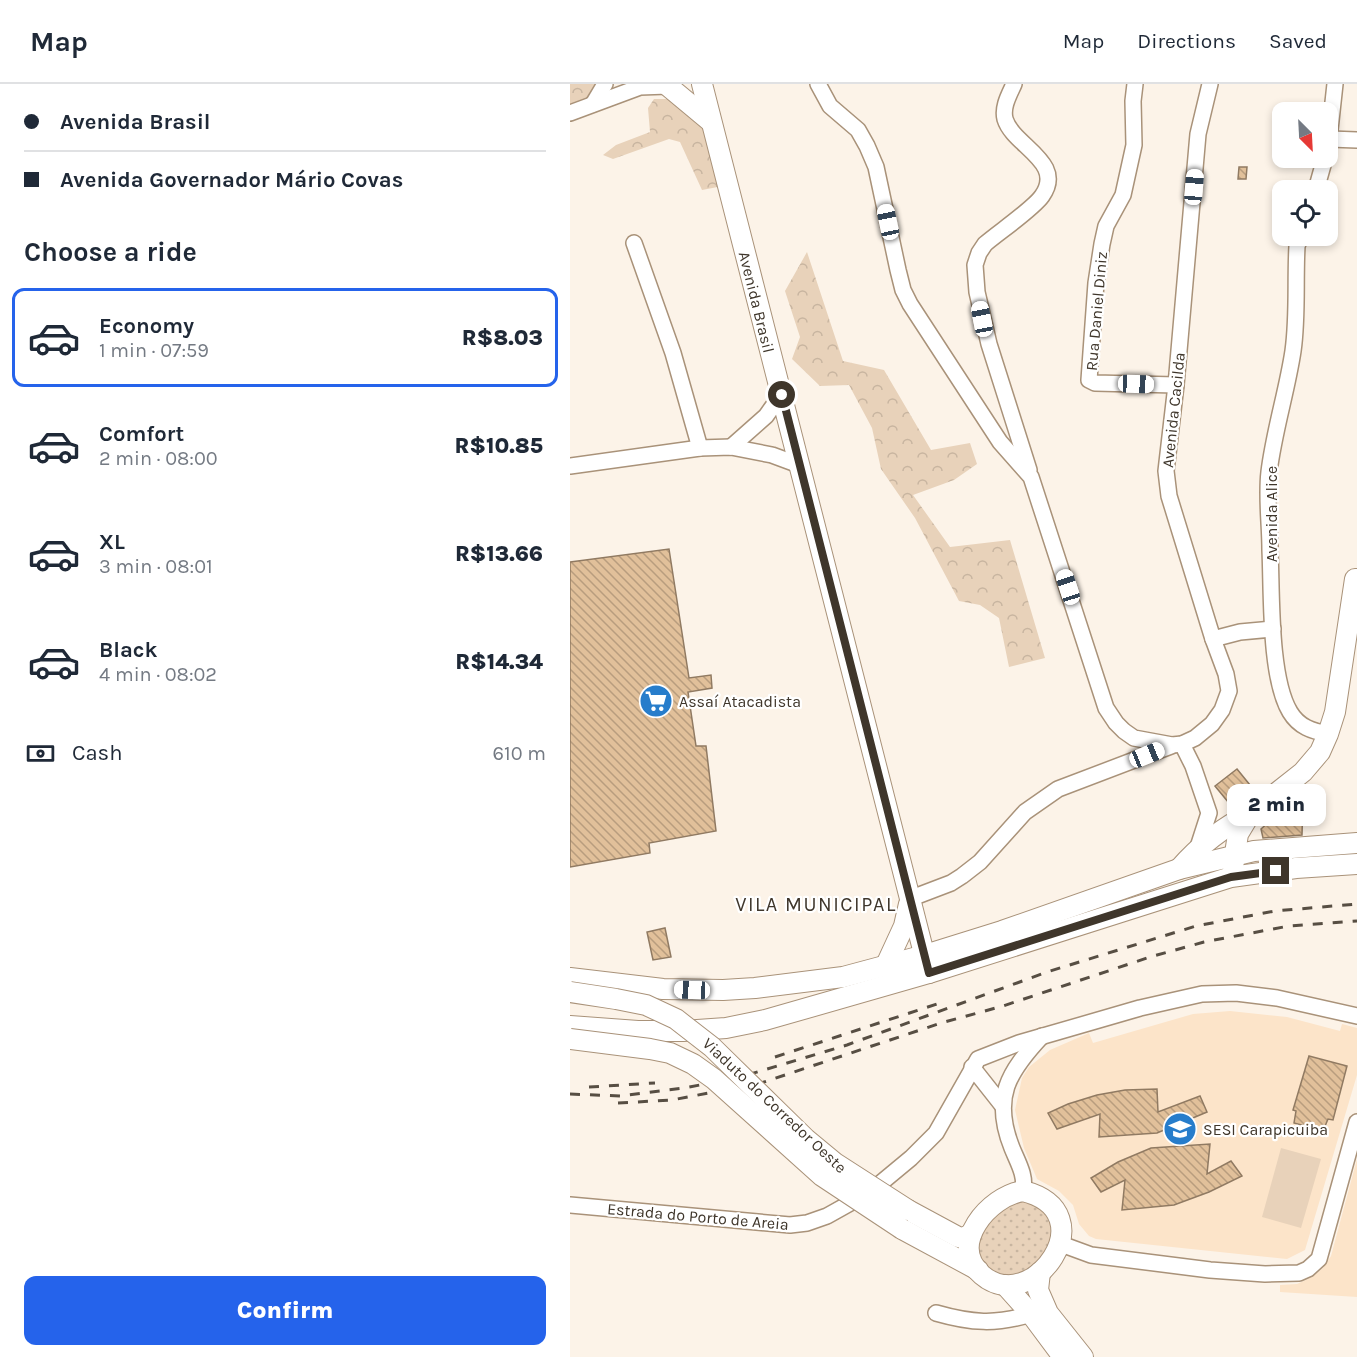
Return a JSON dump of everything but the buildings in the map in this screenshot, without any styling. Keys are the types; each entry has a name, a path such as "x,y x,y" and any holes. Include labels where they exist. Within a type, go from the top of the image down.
{"main road":[{"name":"Avenida Brasil","path":"702,84 927,964"},
{"path":"670,85 710,121"},
{"path":"1179,868 1198,847 1228,824 1250,814 1303,772 1320,752 1335,712 1356,575"},
{"path":"1231,877 1238,834 1250,814"},
{"path":"570,1026 638,1031 683,1031 726,1028 765,1020 927,964 1179,868 1235,855 1357,843"},
{"path":"570,978 663,989 723,990 843,977 886,965 927,964 1231,877 1296,868 1357,864"},
{"path":"886,965 904,926 909,899"},
{"name":"Viaduto do Corredor Oeste","path":"570,992 646,1005 676,1019 712,1047 806,1139 905,1219 978,1270"},
{"name":"Viaduto do Corredor Oeste","path":"570,1039 670,1053 693,1064 714,1079 822,1176 905,1219 958,1237 963,1238 971,1234"},
{"path":"1005,1285 1020,1283 1040,1272 1051,1261 1061,1244 1061,1222 1056,1212 1041,1197 1023,1191 1013,1193 995,1203 981,1217 971,1234 971,1256 984,1276 1005,1285 1031,1314 1063,1357"},
{"path":"1040,1272 1038,1290 1048,1313 1083,1357"}],"street":[{"path":"593,104 605,84"},
{"path":"818,84 830,106 858,130 867,146 876,168 903,290 910,304 1000,442 1031,477"},
{"path":"1014,84 1004,111 1005,120 1009,128 1038,157 1045,168 1048,180 1041,198 985,244 979,253 975,275 982,319 1106,708 1116,723 1134,738 1177,745 1193,766 1209,813 1198,847"},
{"name":"Rua Daniel Diniz","path":"1135,84 1134,145 1123,195 1106,226 1102,244 1096,283 1089,380 1095,383 1176,386"},
{"name":"Avenida Cacilda","path":"909,899 951,883 962,876 980,862 1025,812 1058,789 1196,738 1217,718 1227,700 1229,691 1226,674 1213,639 1167,488 1166,471 1176,386 1198,134 1210,84"},
{"path":"1333,102 1335,84"},
{"path":"570,113 637,85 670,85"},
{"path":"1338,143 1357,140"},
{"path":"634,243 673,353 700,448"},
{"name":"Avenida Alice","path":"1297,246 1296,322 1293,351 1269,474 1273,629 1277,672 1290,713 1309,730 1328,734"},
{"path":"731,447 766,416 782,395"},
{"path":"570,466 700,448 731,447 771,455 800,465"},
{"path":"1213,639 1240,632 1273,629"},
{"path":"1209,813 1228,824"},
{"path":"1023,1191 1023,1174 1011,1146 1002,1105 972,1067 978,1059 1044,1034 1202,994 1236,993 1277,998 1357,1016"},
{"path":"1002,1105 1017,1064 1044,1034"},
{"name":"Estrada do Porto de Areia","path":"570,1205 790,1225 807,1223 827,1216 870,1192 911,1158 936,1133 959,1095 972,1067"},
{"path":"1061,1244 1091,1255 1210,1270 1286,1274 1308,1269 1319,1259 1357,1122"},
{"path":"936,1313 967,1322 1013,1320 1031,1314"}],"shaded area":[{"name":"SESI Carapicuiba","path":"1230,1011 1287,1017 1340,1031 1342,1024 1357,1028 1357,1075 1305,1250 1287,1259 1096,1239 1089,1236 1079,1224 1073,1205 1059,1191 1037,1179 1024,1148 1015,1110 1022,1078 1029,1067 1050,1050 1089,1033 1093,1043 1193,1014"},
{"path":"1357,1159 1357,1297 1280,1292 1280,1285 1297,1284 1312,1277 1323,1268 1331,1256"}],"green space":[{"path":"570,84 600,84 592,97 570,106"},
{"path":"654,99 677,99 692,111 711,139 723,186 702,190 680,142 669,139 613,159 603,155 616,145 650,132 648,108"},
{"path":"807,252 843,361 884,370 931,450 970,443 977,464 954,480 913,495 950,547 1010,540 1045,658 1009,667 999,618 980,605 959,601 915,518 881,469 872,428 849,385 820,386 792,359 800,337 785,291"},
{"path":"1281,1148 1321,1159 1301,1228 1262,1217"},
{"path":"1023,1200 1041,1210 1051,1223 1052,1238 1047,1252 1037,1264 1023,1272 1007,1275 991,1270 979,1256 978,1247 983,1229 994,1214"}],"railway":[{"path":"570,1094 620,1096 684,1088 737,1078 847,1045 1047,972 1196,926 1275,911 1357,904"},
{"path":"618,1103 672,1100 761,1083 941,1023 1003,1006 1150,957 1204,942 1289,926 1357,921"},
{"path":"775,1057 937,1004"},
{"path":"589,1087 655,1083"}],"place":[{"name":"Assaí Atacadista","path":"656,701"},
{"name":"SESI Carapicuiba","path":"1180,1129"}],"district":[{"name":"VILA MUNICIPAL","path":"816,904"}],"route":[{"path":"782,395 929,973 1231,877 1276,871"}]}
